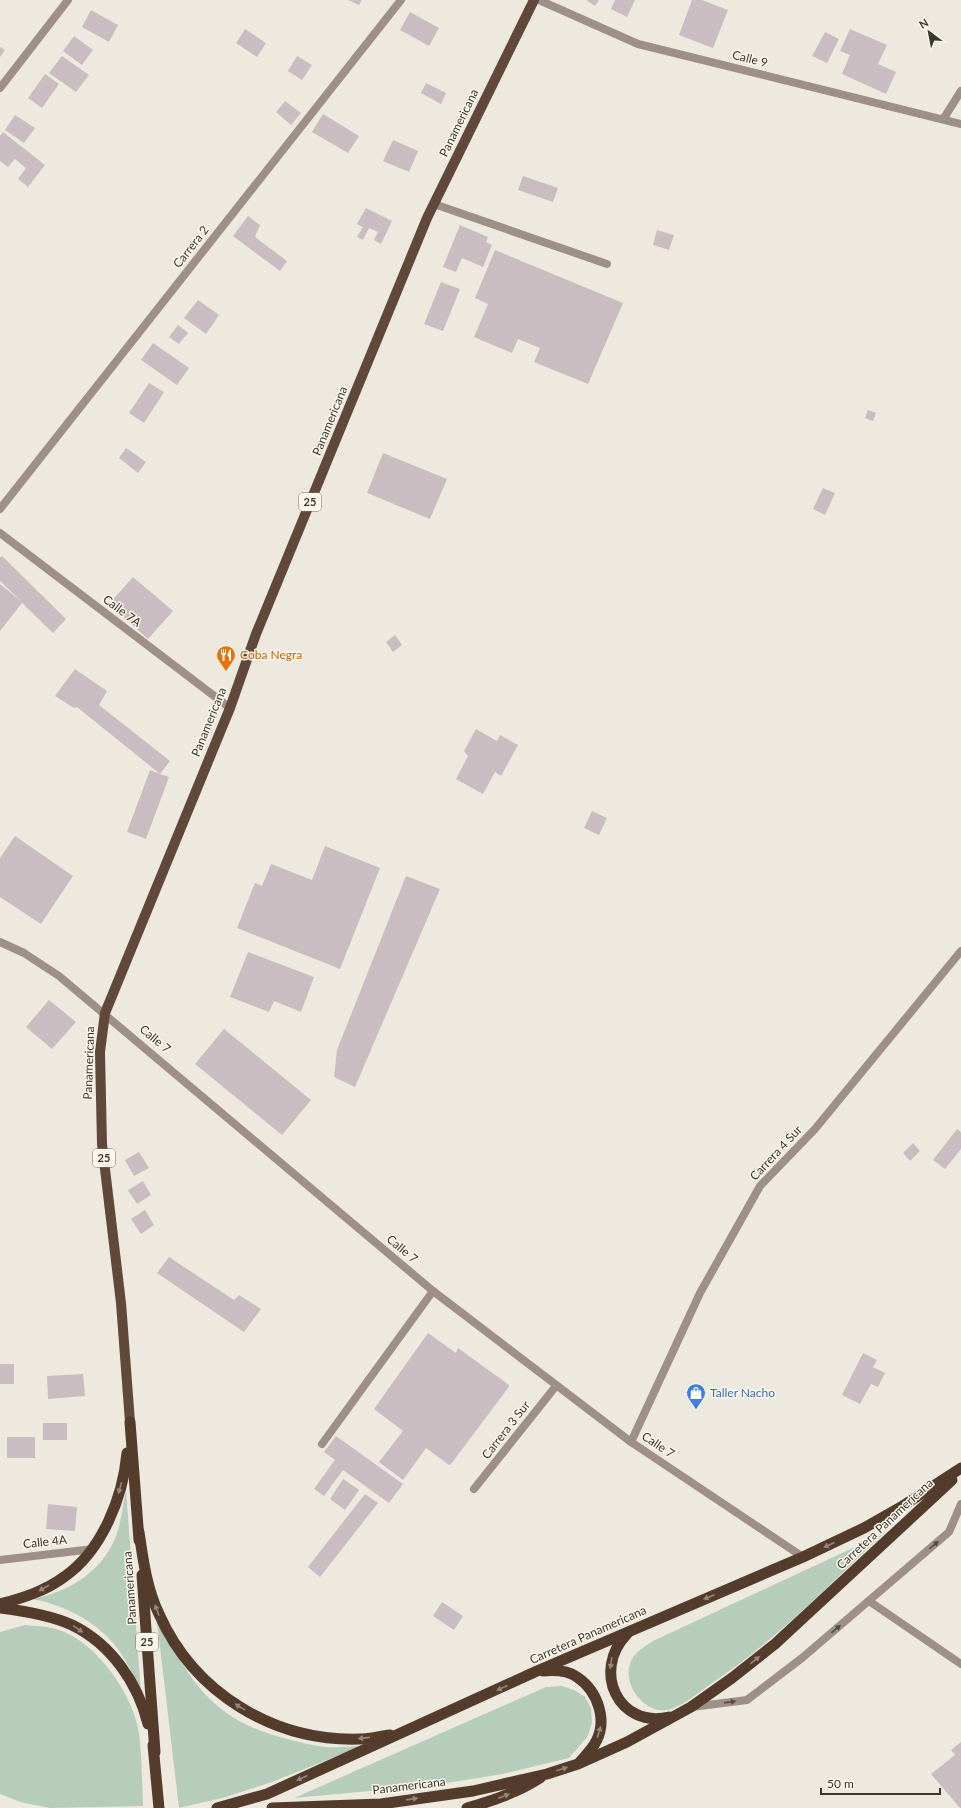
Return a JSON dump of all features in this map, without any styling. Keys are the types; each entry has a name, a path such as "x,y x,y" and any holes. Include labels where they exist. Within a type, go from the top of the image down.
{"highway":[{"name":"Panamericana","path":"130,1422 155,1752"},
{"name":"Panamericana","path":"0,1604 32,1595 65,1577 93,1549 114,1511 126,1469 130,1422"},
{"name":"Carretera Panamericana","path":"217,1808 267,1794 537,1671 803,1557 876,1521 961,1468"},
{"name":"Carretera Panamericana","path":"547,1774 578,1764 627,1742 691,1707 732,1678 775,1644 961,1472"},
{"path":"138,1532 146,1574 158,1614 179,1651 206,1683 234,1704 277,1727 318,1737 360,1739 402,1733"},
{"path":"0,1608 34,1613 72,1625 104,1647 130,1677 146,1713 155,1752"},
{"path":"630,1631 618,1644 611,1660 610,1678 616,1694 627,1708 642,1717 660,1719 677,1715"},
{"path":"537,1671 557,1670 576,1676 590,1689 599,1706 601,1726 594,1745 578,1764"},
{"name":"25","path":"155,1752 159,1808"},
{"name":"Panamericana","path":"272,1808 381,1804 473,1791 547,1774"},
{"path":"467,1808 487,1803 523,1789 547,1774"}],"main road":[{"name":"Panamericana","path":"130,1422 121,1303 102,1144 100,1052 105,1013 230,708 256,634 434,204 534,0"}],"street":[{"path":"0,88 68,0"},
{"name":"Carrera 2","path":"0,509 401,0"},
{"name":"Calle 9","path":"539,0 638,44 944,118 961,124"},
{"path":"944,118 961,91"},
{"path":"434,204 608,264"},
{"name":"Calle 7A","path":"0,533 230,708"},
{"name":"Calle 7","path":"0,942 24,953 59,976 105,1013 433,1290 556,1386 631,1442 803,1557"},
{"name":"Carrera 4 Sur","path":"631,1442 700,1293 760,1186 815,1129 961,951"},
{"path":"322,1444 433,1290"},
{"name":"Carrera 3 Sur","path":"474,1489 556,1386"},
{"path":"691,1707 747,1700 802,1658 949,1532 961,1504"},
{"name":"Calle 4A","path":"0,1560 93,1549"},
{"path":"869,1602 961,1664"}],"green space":[{"path":"126,1490 141,1693 125,1660 117,1648 97,1628 86,1620 60,1607 33,1599 61,1590 73,1584 96,1567 105,1557 118,1530"},
{"path":"883,1534 821,1593 758,1649 687,1701 671,1709 654,1709 639,1698 633,1690 629,1673 631,1660 639,1651 653,1641"},
{"path":"155,1605 165,1629 187,1670 200,1688 215,1704 233,1717 254,1728 280,1737 308,1744 330,1747 362,1746 272,1782 226,1797 179,1808"},
{"path":"25,1625 52,1628 71,1635 85,1644 98,1656 120,1685 129,1701 139,1733 143,1806 50,1808 20,1802 0,1794 0,1632"},
{"path":"562,1686 574,1690 585,1697 591,1708 592,1722 588,1736 569,1758 503,1774 434,1785 294,1798 546,1687"}],"building":[{"path":"348,0 362,0 359,5"},
{"path":"586,0 599,0 595,6"},
{"path":"615,0 635,0 627,17 611,9"},
{"path":"692,0 702,0 728,10 713,48 679,35"},
{"path":"91,10 118,25 109,42 82,27"},
{"path":"410,12 439,28 429,46 400,30"},
{"path":"245,29 266,43 257,57 236,43"},
{"path":"850,29 887,45 878,64 896,72 886,94 842,74 850,55 840,51"},
{"path":"825,32 839,39 827,63 812,56"},
{"path":"74,36 93,50 82,65 63,51"},
{"path":"0,47 5,50 0,57"},
{"path":"62,56 89,75 76,92 49,73"},
{"path":"297,56 312,65 302,80 288,71"},
{"path":"45,74 59,84 42,108 28,98"},
{"path":"426,83 446,93 441,104 421,93"},
{"path":"285,101 301,113 291,125 276,112"},
{"path":"323,114 359,136 348,153 312,132"},
{"path":"15,115 35,128 24,143 5,130"},
{"path":"3,132 45,165 28,187 18,179 26,168 15,159 8,167 0,161 0,136"},
{"path":"393,140 418,151 409,172 383,161"},
{"path":"523,176 558,188 553,202 518,190"},
{"path":"366,208 392,221 381,244 374,240 378,232 369,228 363,240 357,237 363,227 357,224"},
{"path":"248,216 260,225 255,237 287,261 280,271 233,236"},
{"path":"460,225 488,237 486,242 492,245 483,267 462,258 456,272 443,267"},
{"path":"657,230 674,235 669,250 653,245"},
{"path":"495,250 623,303 588,384 534,362 540,348 518,339 512,353 474,337 488,304 475,298"},
{"path":"441,282 460,289 443,331 424,324"},
{"path":"198,300 219,315 206,334 184,318"},
{"path":"178,325 188,333 179,344 169,337"},
{"path":"153,343 189,368 177,385 141,360"},
{"path":"149,383 164,392 144,423 129,413"},
{"path":"868,410 876,413 873,421 865,418"},
{"path":"126,448 146,462 138,473 119,458"},
{"path":"383,453 447,479 430,519 367,493"},
{"path":"823,488 835,493 825,515 813,509"},
{"path":"2,556 66,619 53,633 22,603 0,631 0,584 21,601 0,581 0,558"},
{"path":"133,577 173,611 148,639 109,604"},
{"path":"395,635 402,645 393,652 386,642"},
{"path":"75,669 107,691 99,705 170,761 160,774 77,707 74,708 55,696"},
{"path":"476,729 497,741 500,735 518,745 501,776 495,772 483,794 456,779 468,756 464,751"},
{"path":"150,770 169,777 146,839 127,832"},
{"path":"592,811 607,818 599,835 584,828"},
{"path":"15,836 73,876 41,924 0,897 0,858"},
{"path":"325,846 380,868 340,969 237,928 255,883 262,886 271,864 312,880"},
{"path":"406,876 440,889 355,1087 334,1077 337,1050"},
{"path":"248,952 314,977 301,1012 274,1001 269,1012 230,997"},
{"path":"49,1000 76,1022 52,1049 26,1027"},
{"path":"224,1029 311,1100 282,1135 195,1064"},
{"path":"957,1129 961,1132 961,1149 945,1169 933,1160"},
{"path":"913,1143 920,1151 910,1161 903,1153"},
{"path":"139,1152 149,1168 134,1176 125,1160"},
{"path":"143,1181 151,1195 137,1204 128,1190"},
{"path":"145,1210 154,1225 141,1234 131,1219"},
{"path":"169,1257 234,1300 239,1295 261,1309 244,1332 157,1273"},
{"path":"428,1333 456,1353 458,1348 509,1385 451,1464 449,1465 426,1448 403,1480 379,1462 403,1431 374,1409"},
{"path":"863,1353 877,1360 873,1367 885,1373 878,1387 871,1384 860,1404 842,1395"},
{"path":"0,1364 14,1364 14,1384 0,1384"},
{"path":"83,1374 85,1396 48,1399 47,1376"},
{"path":"43,1423 67,1423 67,1440 43,1440"},
{"path":"336,1436 403,1484 389,1503 343,1470 324,1496 314,1489 335,1460 324,1452"},
{"path":"7,1437 35,1437 35,1458 7,1458"},
{"path":"343,1479 359,1490 345,1510 330,1499"},
{"path":"365,1494 378,1503 320,1577 308,1567"},
{"path":"48,1504 77,1507 75,1531 46,1529"},
{"path":"442,1602 463,1616 454,1630 433,1616"},
{"path":"961,1742 960,1808 931,1774 955,1755 951,1750"}],"place":[{"name":"Coba Negra","path":"226,672"},
{"name":"Taller Nacho","path":"696,1410"}]}
